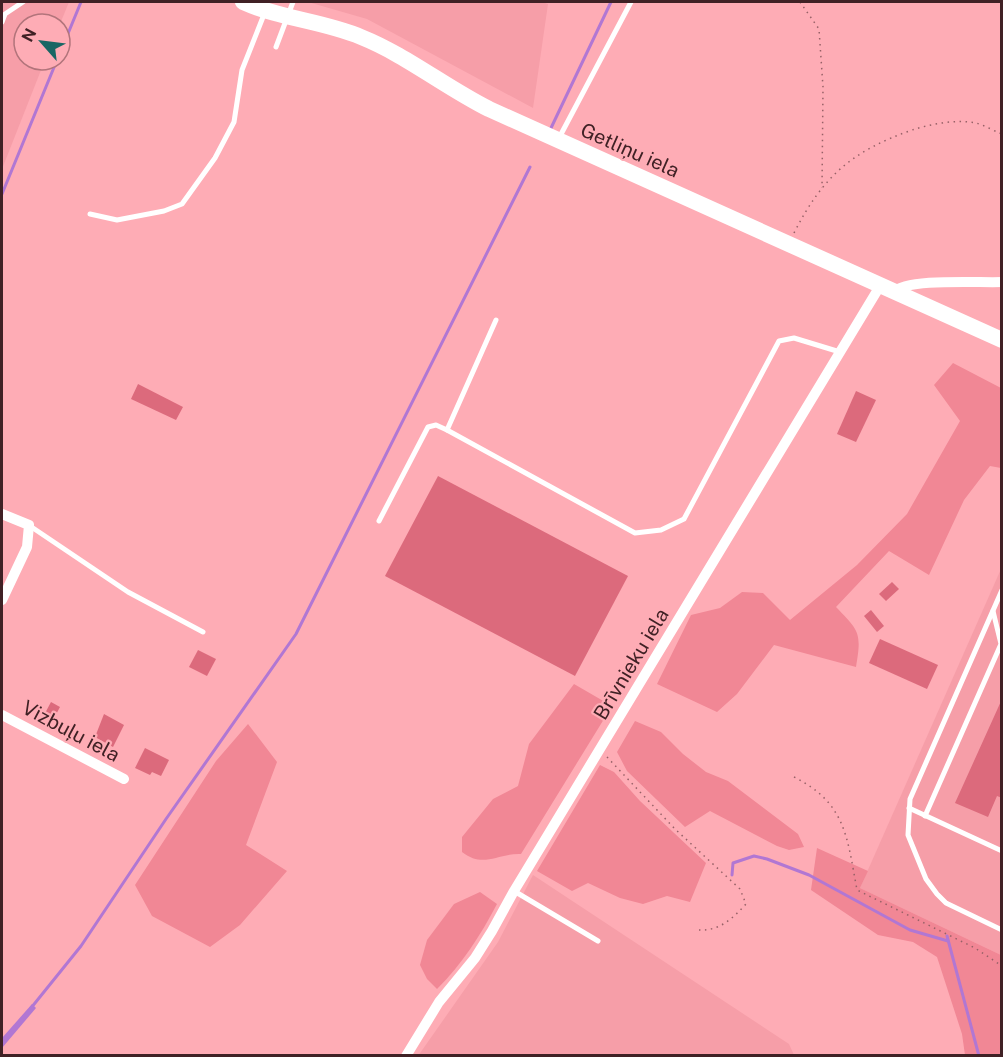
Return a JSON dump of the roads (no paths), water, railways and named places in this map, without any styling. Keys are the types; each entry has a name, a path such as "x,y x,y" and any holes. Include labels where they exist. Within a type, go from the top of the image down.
{"street":[{"name":"Getliņu iela","path":"243,2 265,11 291,10 365,38 452,90 558,141 1002,340"},
{"path":"887,289 913,285 1002,282"},
{"name":"Brīvnieku iela","path":"406,1056 439,1002 487,940 514,891 840,352 887,289"},
{"path":"2,514 29,525 27,547 2,600"},
{"name":"Vizbuļu iela","path":"2,715 124,779"}],"lane":[{"path":"2,22 5,14 23,2"},
{"path":"558,141 631,2"},
{"path":"276,47 291,10"},
{"path":"90,214 117,220 165,211 182,204 215,158 231,130 238,108 242,70 260,29 265,11"},
{"path":"447,430 496,320"},
{"path":"379,521 428,427 436,425 635,533 661,530 684,519 779,341 794,338 840,352"},
{"path":"29,525 128,592 203,632"},
{"path":"1002,590 910,800 908,835 926,879 937,894 946,903 1002,930"},
{"path":"925,816 1001,644 993,610"},
{"path":"909,808 1002,851"},
{"path":"514,891 598,941"}],"waterway":[{"path":"72,24 81,2"},
{"path":"551,128 611,2"},
{"path":"2,194 52,72"},
{"path":"31,1008 81,946 166,819 296,634 530,167"},
{"path":"732,875 733,863 754,856 767,859 809,875 910,930 948,941"},
{"path":"947,936 979,1056"}]}
